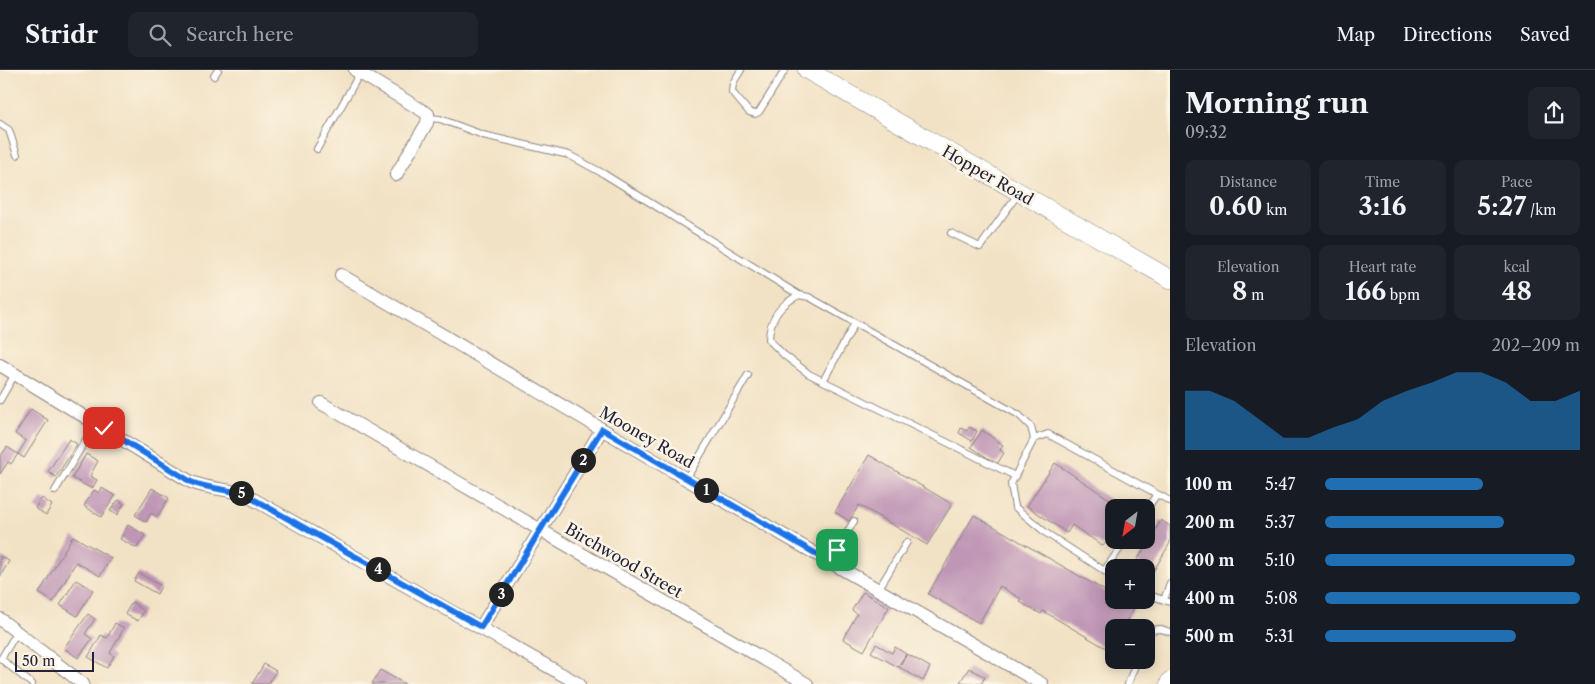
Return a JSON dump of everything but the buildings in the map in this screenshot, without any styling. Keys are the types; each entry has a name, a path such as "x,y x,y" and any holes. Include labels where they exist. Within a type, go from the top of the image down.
{"main road":[{"name":"Hopper Road","path":"807,70 1170,279"}],"street":[{"path":"358,71 425,110 429,118 396,175"},
{"name":"Mooney Road","path":"341,275 1042,684"},
{"path":"0,365 191,482 201,486 224,488 244,494 579,684"},
{"name":"Birchwood Street","path":"321,402 807,684"},
{"path":"481,627 602,429"},
{"path":"0,619 82,684"}],"lane":[{"path":"741,70 733,84 732,92 749,112 755,114 759,112 786,70"},
{"path":"316,148 358,71"},
{"path":"429,118 440,119 483,135 570,156 604,174 799,294 809,297 1019,416 1031,427 1034,439 1010,484 1015,507 1046,533 1104,571 1120,549"},
{"path":"0,124 9,130 17,155"},
{"path":"951,233 980,247 1019,192"},
{"path":"799,294 783,303 769,328 769,340 784,355 823,381 1015,476"},
{"path":"823,381 856,324"},
{"path":"0,400 15,374"},
{"path":"686,478 748,375"},
{"path":"55,491 96,423"},
{"path":"1034,439 1048,434 1170,501"},
{"path":"1154,499 1158,494"},
{"path":"830,562 854,521"},
{"path":"878,590 907,542"},
{"path":"1155,597 1167,601 1170,583"},
{"path":"1155,628 1170,632"},
{"path":"17,632 1,659 32,684"},
{"path":"1128,684 1134,669"}],"route":[{"path":"104,428 191,482 201,486 224,488 244,494 481,627 602,429 830,562 837,550"}]}
